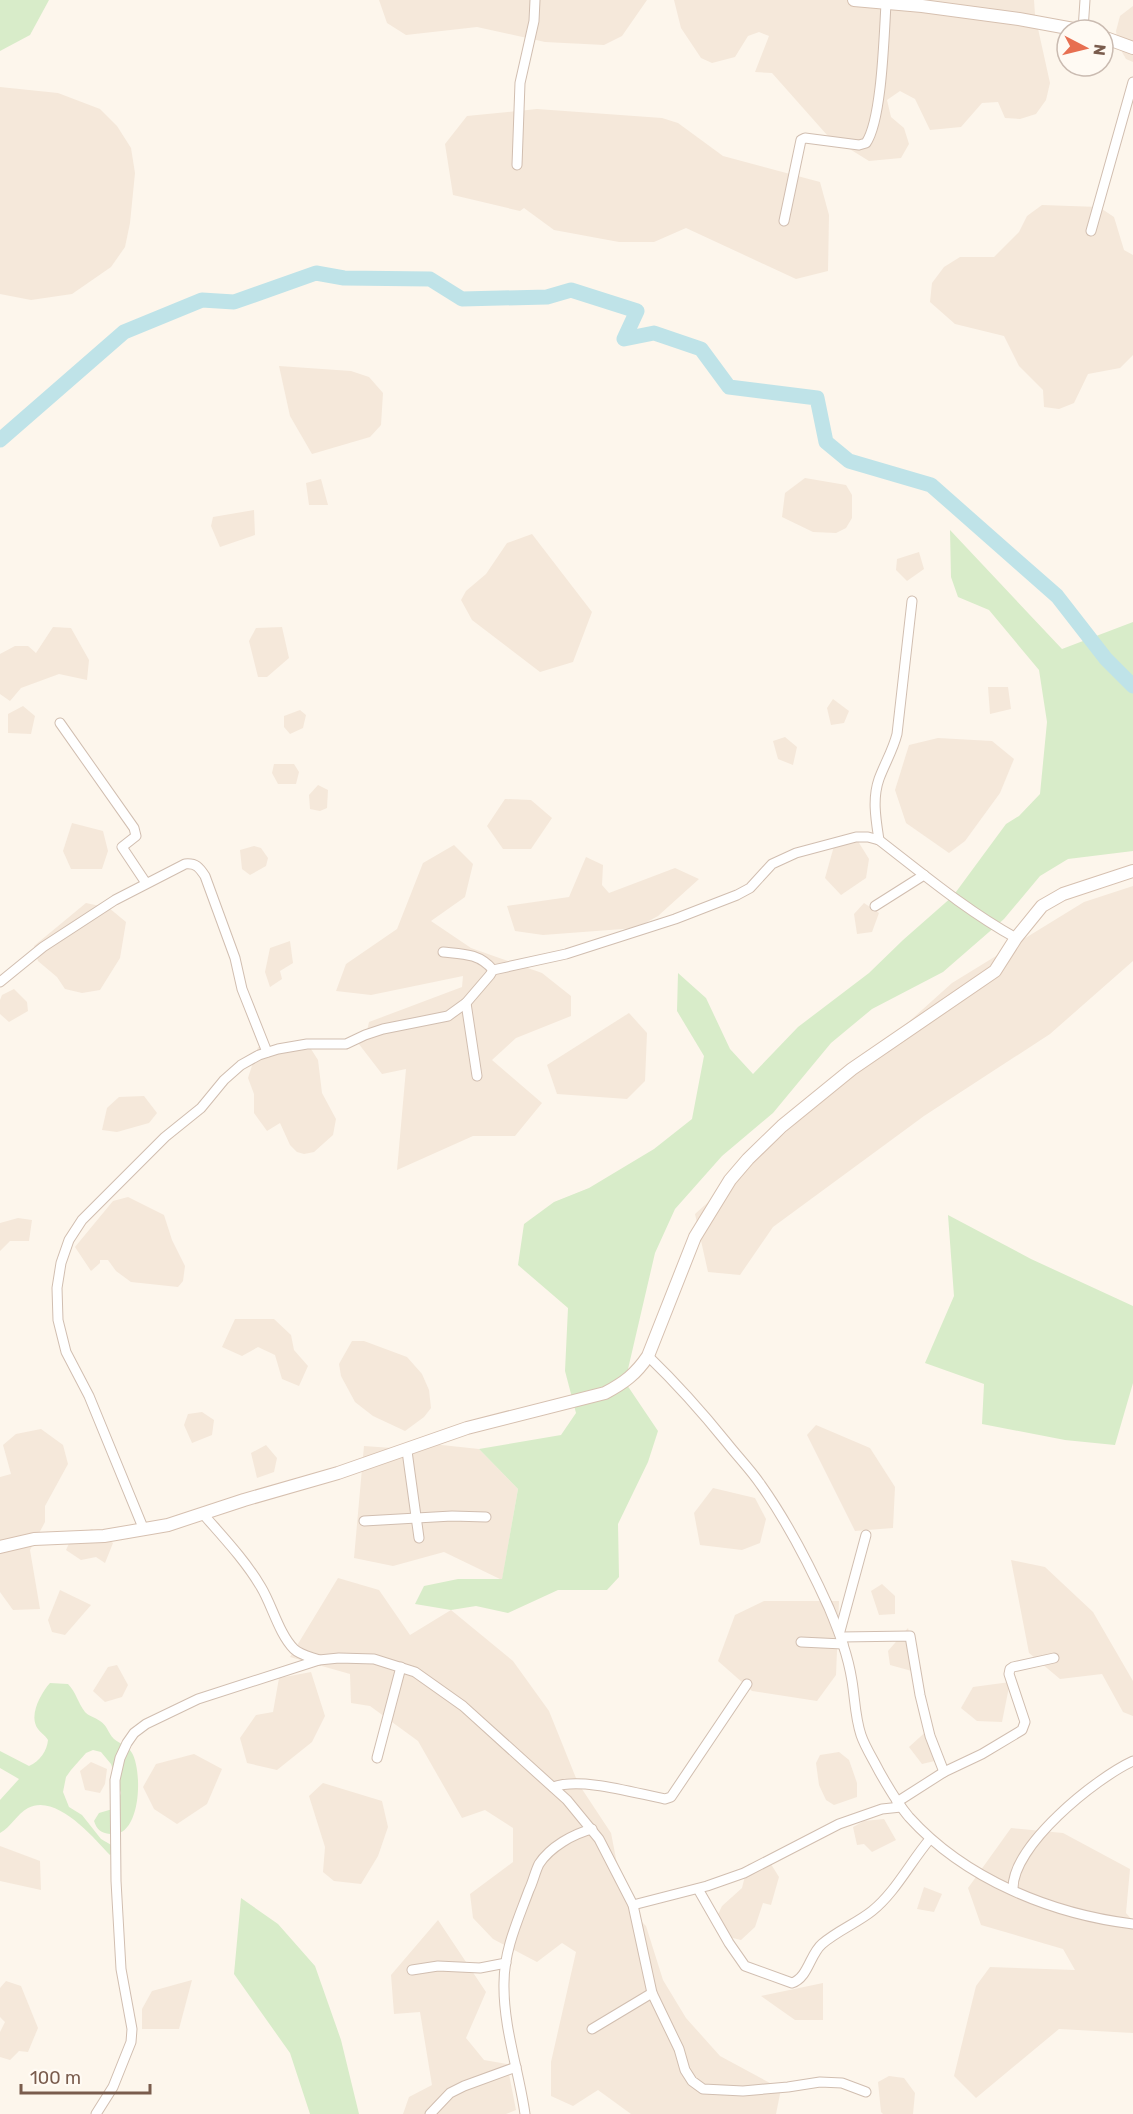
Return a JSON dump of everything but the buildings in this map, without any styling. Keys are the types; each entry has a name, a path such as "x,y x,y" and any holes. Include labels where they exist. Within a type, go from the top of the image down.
{"street":[{"path":"517,165 520,83 534,21 535,0"},
{"path":"854,0 922,6 1055,25"},
{"path":"1083,18 1085,0"},
{"path":"784,221 801,140 816,139 860,145 866,143 871,136 876,116 879,2"},
{"path":"1115,41 1133,48"},
{"path":"1091,231 1133,82"},
{"path":"879,840 875,806 876,793 879,778 893,750 897,734 912,601"},
{"path":"60,723 134,828 136,836 122,847 146,883"},
{"path":"144,1530 89,1396 66,1352 58,1320 57,1288 61,1263 69,1240 82,1220 165,1137 201,1108 224,1080 241,1065 267,1052 307,1044 346,1044 383,1029 448,1017 466,1003 493,970 566,954 685,915 750,888 772,864 796,853 856,837 879,840 990,923 1016,938"},
{"path":"0,982 43,947 115,900 184,864 193,863 205,876 235,958 242,989 267,1052"},
{"path":"0,1546 34,1539 104,1536 168,1525 407,1451 486,1423 605,1392 625,1382 637,1372 648,1356 695,1237 730,1180 748,1159 782,1126 852,1070 995,971 1016,938 1042,906 1062,894 1133,872"},
{"path":"875,906 924,875"},
{"path":"443,952 481,958 493,970"},
{"path":"466,1003 477,1076"},
{"path":"648,1356 706,1417 761,1484 783,1519 813,1575 841,1638 861,1737 899,1804 930,1839 995,1881 1032,1899 1069,1912 1133,1924"},
{"path":"407,1451 419,1538"},
{"path":"203,1514 251,1571 294,1649 319,1660"},
{"path":"364,1521 416,1517 486,1517"},
{"path":"841,1638 842,1617 861,1560 866,1535"},
{"path":"801,1642 910,1636 930,1736 944,1772"},
{"path":"96,2114 113,2087 131,2042 132,2029 120,1957 116,1861 115,1780 120,1758 127,1743 134,1733 146,1724 198,1700 319,1660 339,1658 374,1659 426,1678 463,1706 553,1786 583,1818 592,1829 633,1905 652,1993 692,2082 703,2089 743,2091 820,2082 842,2083 866,2092"},
{"path":"633,1905 698,1889 744,1873 839,1824 899,1804 944,1772 982,1754 1022,1730 1025,1722 1009,1674 1010,1669 1054,1658"},
{"path":"377,1758 401,1667"},
{"path":"553,1786 592,1785 665,1798 671,1797 747,1684"},
{"path":"1013,1890 1014,1879 1022,1857 1061,1812 1089,1789 1133,1761"},
{"path":"580,1832 583,1818"},
{"path":"525,2114 504,1984 506,1963 514,1929 540,1864 551,1851 580,1832 592,1829"},
{"path":"698,1889 745,1966 792,1983 798,1981 813,1954 822,1944 873,1910 887,1896 930,1839"},
{"path":"412,1971 438,1966 480,1968 506,1963"},
{"path":"592,2029 652,1993"},
{"path":"430,2114 450,2093 516,2067"}],"shaded area":[{"path":"379,0 647,0 622,36 604,45 545,42 477,27 406,35 387,23"},
{"path":"674,0 1034,0 1035,15 1050,83 1046,100 1036,114 1020,119 1005,118 998,102 982,103 961,127 930,130 915,99 900,91 887,100 891,117 904,128 909,144 901,158 869,161 827,135 772,73 755,72 769,36 759,32 748,36 735,57 712,63 701,58 681,28"},
{"path":"1133,6 1133,62 1126,59 1118,45 1116,31 1120,16"},
{"path":"0,87 58,93 100,109 117,126 131,148 135,173 125,247 111,267 72,294 31,300 0,294"},
{"path":"537,109 662,118 678,123 723,156 820,182 829,215 828,271 796,279 686,228 654,242 619,242 554,230 524,208 520,211 453,195 445,144 467,116"},
{"path":"1042,205 1099,207 1114,217 1124,250 1133,255 1133,355 1120,368 1088,374 1074,403 1059,409 1044,407 1043,390 1019,366 1004,336 955,324 930,302 932,283 944,267 960,257 994,257 1019,232 1027,216"},
{"path":"279,366 351,371 369,377 383,393 381,425 370,437 312,454 290,416"},
{"path":"805,478 846,485 852,495 852,518 846,528 836,533 813,532 782,517 785,493"},
{"path":"321,479 328,505 309,505 306,483"},
{"path":"254,510 255,535 220,547 211,526 213,517"},
{"path":"532,534 592,612 573,662 540,672 472,620 461,600 466,591 486,574 507,543"},
{"path":"919,552 924,569 907,581 896,570 897,559"},
{"path":"53,627 71,628 89,660 87,680 59,674 21,688 10,701 0,694 0,654 15,646 28,646 36,653"},
{"path":"282,627 289,658 267,677 258,677 249,641 256,628"},
{"path":"988,687 1008,687 1011,709 990,714"},
{"path":"833,699 849,711 844,723 831,725 827,708"},
{"path":"23,706 35,716 31,734 8,733 8,714"},
{"path":"300,710 306,715 303,728 290,734 284,727 284,716"},
{"path":"785,737 797,747 793,765 778,759 773,741"},
{"path":"938,738 992,741 1014,759 1000,793 965,841 949,853 906,823 895,790 909,745"},
{"path":"274,764 294,764 299,772 296,784 278,784 272,773"},
{"path":"318,785 328,790 327,808 320,811 310,809 309,795"},
{"path":"505,799 531,800 552,818 531,849 503,849 487,826"},
{"path":"72,823 103,831 108,851 102,869 71,869 63,851"},
{"path":"856,838 869,859 866,878 841,895 825,878 834,846"},
{"path":"454,845 473,864 465,897 431,921 471,948 542,973 571,996 571,1016 516,1038 492,1060 542,1103 515,1136 473,1136 397,1170 406,1069 382,1074 355,1039 366,1035 369,1022 462,987 463,976 371,995 336,991 346,964 397,929 423,863"},
{"path":"254,846 261,848 268,858 266,866 250,875 242,869 240,850"},
{"path":"586,857 603,865 602,885 609,893 675,868 699,879 658,916 636,928 543,935 515,931 507,906 569,897"},
{"path":"1133,886 1133,961 1050,1034 924,1116 773,1227 740,1275 708,1272 695,1214 952,983 1084,902"},
{"path":"86,903 109,908 126,922 120,958 100,990 82,993 65,989 57,977 38,961 34,946"},
{"path":"864,903 879,913 872,932 857,934 854,914"},
{"path":"290,941 293,963 280,971 282,979 270,987 265,972 270,948"},
{"path":"14,989 27,1002 28,1011 9,1022 0,1014 0,1000 2,995"},
{"path":"629,1013 647,1033 645,1081 627,1099 557,1094 547,1065"},
{"path":"258,1047 289,1052 311,1049 318,1060 322,1093 336,1119 333,1135 314,1152 304,1154 297,1152 290,1145 280,1123 267,1131 254,1113 254,1094 248,1078"},
{"path":"144,1096 157,1113 149,1123 117,1132 102,1130 107,1108 119,1097"},
{"path":"128,1197 164,1215 172,1240 185,1266 183,1281 178,1287 131,1282 116,1271 108,1260 100,1260 100,1263 91,1271 75,1247 113,1201"},
{"path":"18,1218 32,1220 29,1241 10,1241 0,1251 0,1223"},
{"path":"235,1319 274,1319 291,1335 294,1350 308,1366 299,1386 282,1379 275,1355 258,1347 242,1356 222,1347"},
{"path":"352,1341 364,1341 407,1357 422,1374 429,1390 431,1408 424,1417 405,1431 373,1416 355,1402 341,1376 339,1364"},
{"path":"202,1412 214,1420 212,1435 192,1443 184,1425 188,1414"},
{"path":"816,1425 870,1448 895,1487 893,1528 855,1531 807,1435"},
{"path":"41,1429 63,1445 68,1464 45,1506 45,1522 30,1550 40,1609 13,1610 0,1592 0,1477 11,1474 3,1445 16,1434"},
{"path":"423,1443 479,1449 518,1489 502,1580 444,1552 393,1566 354,1558 364,1446 406,1449"},
{"path":"266,1445 277,1458 274,1472 257,1478 251,1453"},
{"path":"713,1488 755,1498 766,1519 760,1543 742,1550 700,1545 694,1513"},
{"path":"92,1529 113,1543 105,1563 96,1557 81,1560 66,1550 72,1537"},
{"path":"1011,1560 1045,1567 1093,1612 1133,1681 1133,1716 1123,1712 1102,1674 1060,1679 1029,1653"},
{"path":"338,1578 379,1590 410,1635 451,1610 513,1661 549,1711 578,1783 611,1833 622,1889 635,1915 646,1926 663,1980 686,2018 720,2056 781,2089 776,2114 631,2114 598,2090 573,2106 551,2096 551,2062 576,1952 562,1943 537,1962 493,1939 473,1918 470,1894 513,1862 513,1828 485,1810 462,1818 418,1741 370,1706 351,1703 350,1674 290,1657"},
{"path":"882,1584 895,1596 895,1614 879,1615 871,1591"},
{"path":"60,1590 91,1605 65,1635 52,1632 48,1620"},
{"path":"764,1601 839,1601 836,1675 817,1701 752,1691 718,1661 735,1615"},
{"path":"908,1628 919,1673 890,1665 888,1651"},
{"path":"117,1665 128,1685 122,1697 105,1702 93,1691 108,1667"},
{"path":"311,1672 325,1716 312,1742 277,1770 247,1763 240,1738 256,1715 273,1712 279,1678"},
{"path":"1010,1682 1002,1722 977,1721 961,1708 973,1687"},
{"path":"930,1728 939,1760 922,1764 909,1747"},
{"path":"839,1752 849,1760 857,1783 857,1797 834,1805 826,1800 819,1785 816,1763 820,1755"},
{"path":"194,1754 222,1769 207,1804 177,1824 154,1809 143,1787 156,1764"},
{"path":"91,1762 107,1769 105,1784 100,1793 85,1790 80,1771"},
{"path":"323,1783 382,1801 388,1827 378,1856 361,1884 334,1881 323,1872 325,1847 309,1796"},
{"path":"884,1819 896,1840 872,1852 864,1844 857,1845 853,1827 864,1821"},
{"path":"1011,1828 1063,1833 1130,1869 1126,1913 1133,1921 1133,2033 1059,2029 976,2098 954,2076 976,1986 990,1967 1075,1970 1063,1949 981,1925 968,1888"},
{"path":"0,1846 40,1861 41,1890 0,1881"},
{"path":"769,1861 779,1877 771,1905 763,1903 755,1927 741,1940 724,1936 715,1921 722,1906 742,1888 748,1864"},
{"path":"924,1887 942,1894 934,1912 917,1909"},
{"path":"438,1920 486,1992 466,2038 484,2060 507,2064 516,2110 506,2114 403,2114 409,2097 432,2085 420,2012 394,2014 391,1975"},
{"path":"192,1980 179,2029 142,2029 142,2009 152,1991"},
{"path":"6,1981 21,1986 38,2028 28,2052 19,2051 10,2060 0,2057 0,2032 5,2022 0,2017 0,1988"},
{"path":"823,1983 823,2020 795,2020 761,1996"},
{"path":"889,2076 904,2078 915,2093 913,2114 883,2114 881,2112 878,2082"}],"green space":[{"path":"0,0 49,0 30,35 0,51"},
{"path":"950,530 1062,649 1133,622 1133,851 1068,859 1040,876 1004,919 943,972 872,1009 831,1043 773,1113 722,1156 675,1209 655,1253 625,1382 658,1431 648,1462 618,1524 619,1577 607,1590 558,1590 508,1613 476,1606 451,1610 415,1604 424,1586 458,1579 502,1579 518,1489 479,1449 561,1435 576,1413 565,1371 568,1308 518,1265 524,1224 554,1202 589,1188 654,1149 692,1119 704,1056 677,1011 678,973 706,998 730,1049 753,1074 798,1027 869,973 953,896 1006,824 1019,816 1040,794 1047,722 1039,670 989,610 958,597 951,577"},
{"path":"948,1215 1031,1259 1133,1306 1133,1383 1115,1445 1065,1440 982,1424 984,1384 925,1363 954,1296"},
{"path":"50,1683 68,1684 85,1712 102,1723 114,1739 132,1753 138,1774 137,1802 128,1826 120,1833 102,1832 94,1821 99,1813 116,1808 121,1793 111,1764 101,1752 93,1750 86,1753 66,1777 63,1792 69,1807 82,1815 101,1839 113,1846 115,1850 110,1855 73,1819 50,1806 39,1805 28,1808 0,1833 0,1800 19,1779 0,1768 0,1751 29,1766 42,1755 48,1740 38,1729 34,1718 40,1699"},
{"path":"241,1898 278,1924 315,1966 341,2040 359,2114 310,2114 290,2053 234,1974"}],"waterway":[{"path":"0,440 124,332 202,300 234,302 316,273 344,278 430,279 462,299 547,297 571,290 637,311 624,339 654,333 701,349 729,387 817,398 826,442 849,461 931,485 1057,596 1106,659 1133,686"}]}
